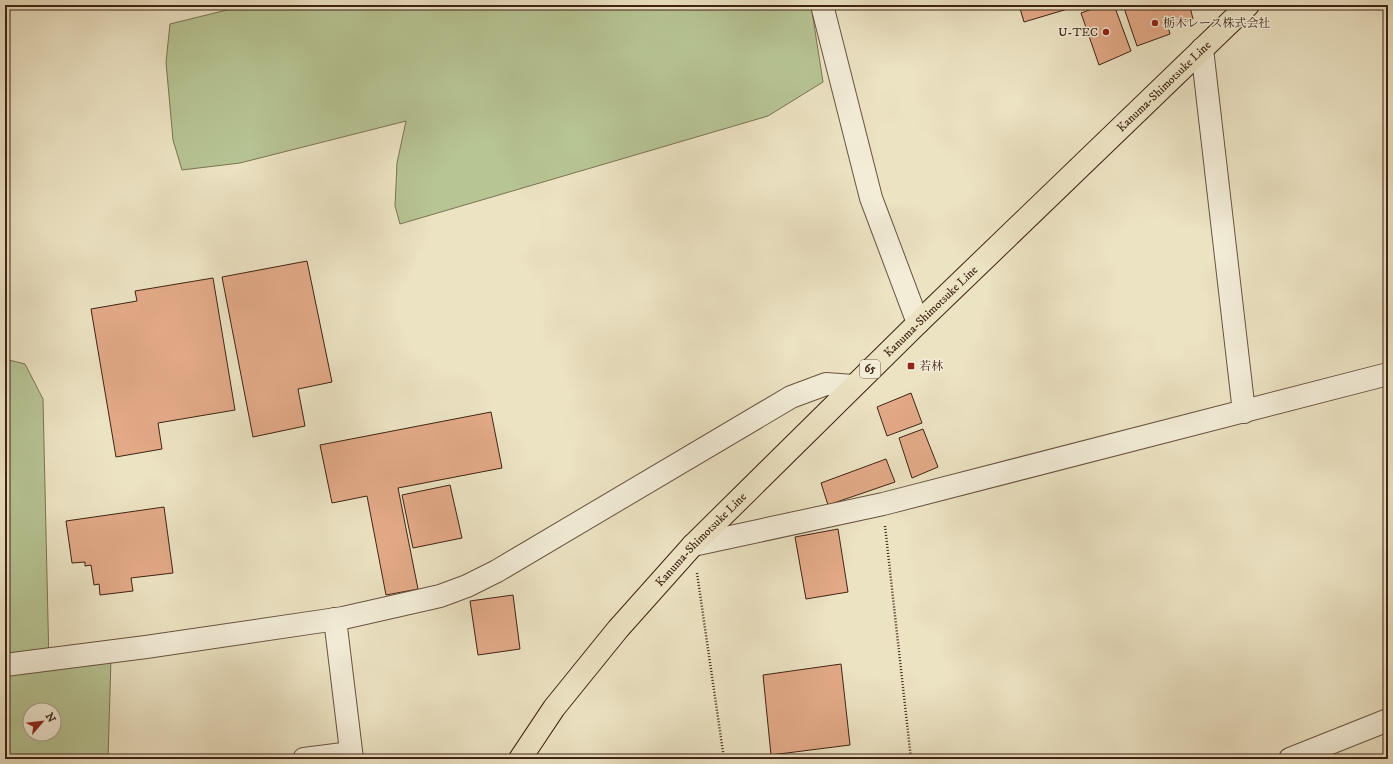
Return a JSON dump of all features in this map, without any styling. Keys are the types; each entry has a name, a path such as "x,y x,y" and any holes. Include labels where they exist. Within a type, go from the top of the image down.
{"main road":[{"name":"Kanuma-Shimotsuke Line","path":"520,759 554,708 613,635 694,545 918,322 1248,5"}],"street":[{"path":"822,5 871,198 918,322"},
{"path":"1202,49 1244,412"},
{"path":"694,545 883,504 1388,374"},
{"path":"5,665 146,647 334,619 416,602 467,586 503,567 791,397 826,384 853,386"},
{"path":"304,759 352,756 334,619"},
{"path":"1290,759 1388,720"}],"path":[{"path":"883,504 911,759"},
{"path":"694,545 724,759"}],"green space":[{"path":"247,5 811,5 823,82 768,116 400,224 395,206 397,163 406,121 240,163 182,170 173,140 166,62 170,24"},
{"path":"5,359 25,364 43,399 49,665 111,658 108,759 5,759"}],"building":[{"path":"1019,5 1081,5 1024,22"},
{"name":"U-TEC","path":"1103,5 1114,5 1131,51 1099,65 1081,13"},
{"name":"栃木レース株式会社","path":"1123,5 1195,5 1190,7 1193,19 1168,27 1170,34 1137,46"},
{"path":"307,261 332,382 298,389 305,426 253,437 222,277"},
{"path":"213,278 235,410 158,423 162,449 116,457 91,309 137,301 135,291"},
{"path":"911,393 922,423 887,436 877,407"},
{"path":"491,412 502,468 398,488 418,589 386,595 367,496 332,503 320,445"},
{"path":"923,429 938,467 912,478 899,438"},
{"path":"886,459 895,482 828,505 821,483"},
{"path":"450,485 462,538 413,548 402,495"},
{"path":"164,507 173,573 131,578 133,591 100,595 99,584 94,585 91,565 85,566 85,562 72,563 66,521"},
{"path":"838,529 848,592 806,599 795,537"},
{"path":"513,595 520,649 478,655 470,601"},
{"path":"841,664 850,745 771,755 763,675"}],"place":[{"name":"栃木レース株式会社","path":"1155,23"},
{"name":"U-TEC","path":"1106,32"},
{"name":"若林","path":"911,366"}]}
